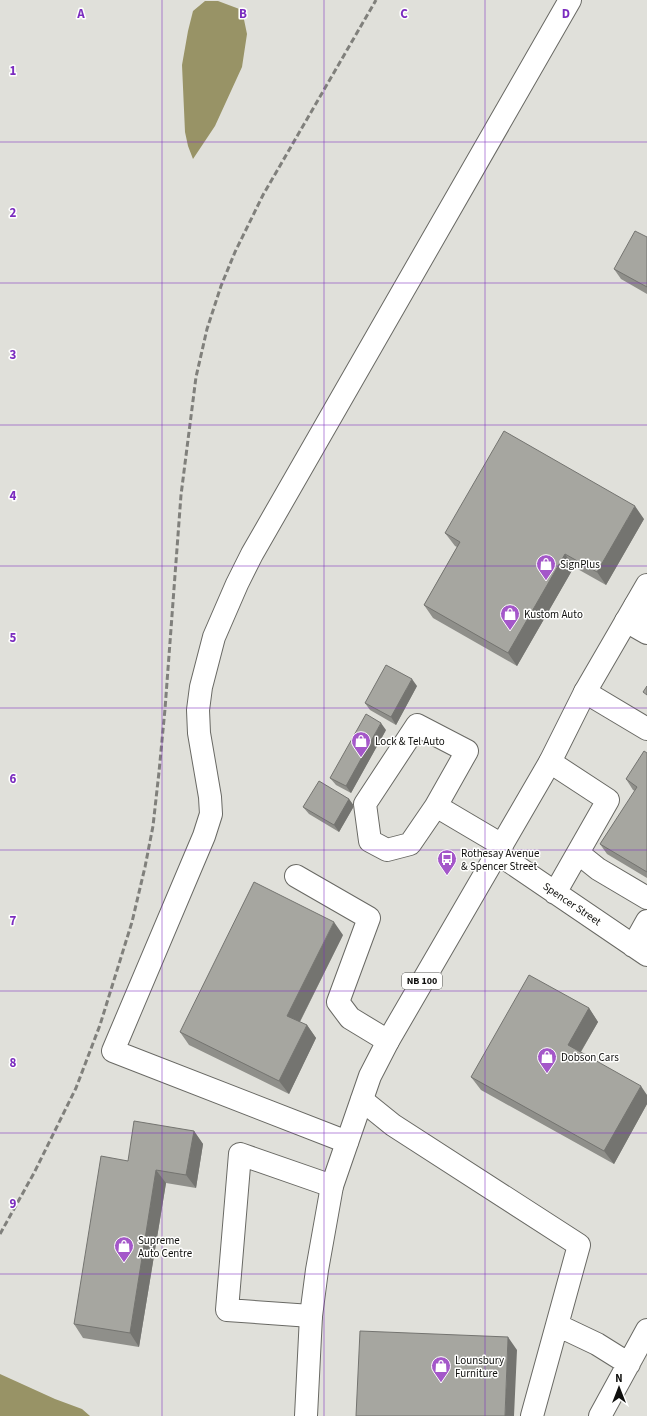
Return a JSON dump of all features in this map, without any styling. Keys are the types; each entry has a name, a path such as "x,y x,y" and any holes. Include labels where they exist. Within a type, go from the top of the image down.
{"main road":[{"path":"347,1142 114,1051 204,836 211,814 209,784 199,733 198,710 201,687 214,637 252,554 570,0"},
{"name":"NB 100","path":"306,1416 311,1316 316,1270 332,1186 370,1076 388,1041 550,762 585,692 636,613 647,585"},
{"path":"636,613 647,633"},
{"path":"585,692 647,729"},
{"path":"417,724 467,751 436,806 410,844 387,850 370,841 365,804 417,724"},
{"path":"550,762 608,800 555,893"},
{"name":"Spencer Street","path":"436,806 499,849 555,893 640,950"},
{"path":"578,853 598,869 647,898"},
{"path":"296,876 369,918 338,1002 350,1018 388,1041"},
{"path":"640,950 647,921"},
{"path":"362,1100 393,1125 579,1245 532,1416"},
{"path":"311,1316 227,1310 240,1154 332,1186"},
{"path":"557,1325 597,1344 629,1364"},
{"path":"600,1416 647,1330"}],"shaded area":[{"path":"205,1 218,1 242,10 247,34 242,67 215,126 193,159 185,132 182,65 193,11"},
{"path":"0,1374 55,1399 82,1409 90,1416 0,1416"}],"building":[{"path":"635,231 647,237 647,287 614,269"},
{"path":"504,431 635,506 597,572 565,554 508,653 424,605 460,542 445,533"},
{"path":"386,665 412,679 391,717 365,703"},
{"path":"647,686 647,695 643,692"},
{"path":"366,714 381,723 346,786 330,778"},
{"path":"644,751 647,753 647,872 600,844 637,787 626,779"},
{"path":"319,781 349,799 334,825 303,807"},
{"path":"254,882 334,922 287,1016 307,1025 279,1081 180,1032"},
{"name":"Dobson Cars","path":"529,975 589,1008 568,1045 641,1086 604,1151 471,1077"},
{"name":"Supreme Auto Centre","path":"134,1121 194,1131 186,1175 156,1170 130,1333 74,1324 101,1156 128,1161"},
{"name":"Lounsbury Furniture","path":"360,1331 508,1337 505,1416 356,1416"}],"railway":[{"path":"0,1234 34,1173 76,1088 100,1025 132,922 145,867 153,826 159,772 181,495 196,377 207,329 221,286 235,252 263,195 376,0"}],"place":[{"name":"SignPlus","path":"546,581"},
{"name":"Kustom Auto","path":"510,631"},
{"name":"Lock & Tel Auto","path":"361,758"},
{"name":"Rothesay Avenue & Spencer Street","path":"447,876"},
{"name":"Dobson Cars","path":"547,1074"},
{"name":"Supreme Auto Centre","path":"124,1263"},
{"name":"Lounsbury Furniture","path":"441,1383"}]}
